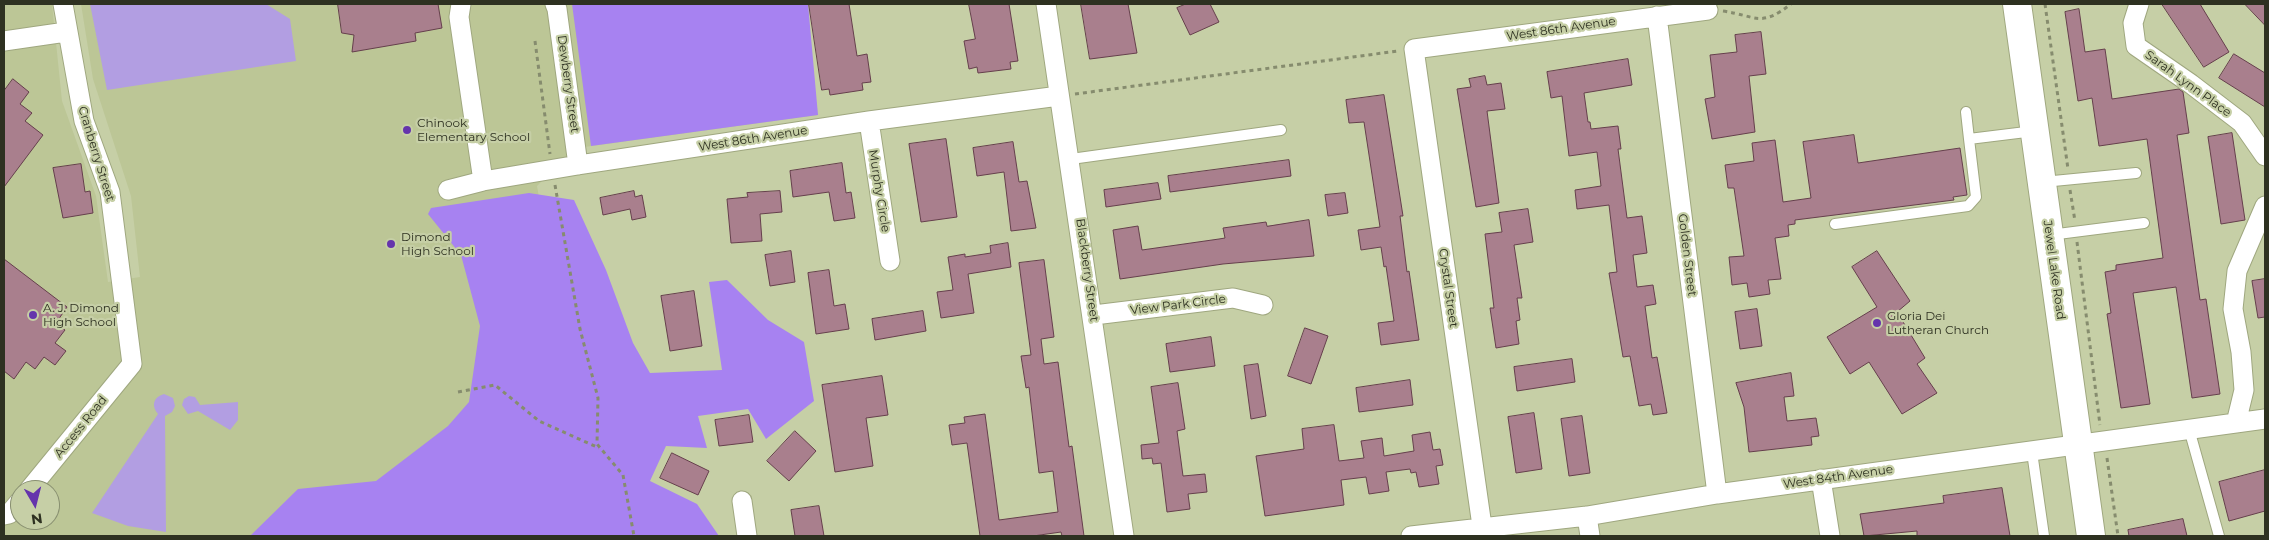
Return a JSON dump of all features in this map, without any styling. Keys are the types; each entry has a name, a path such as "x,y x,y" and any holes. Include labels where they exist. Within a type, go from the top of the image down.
{"main road":[{"name":"Jewel Lake Road","path":"2017,4 2049,235 2091,444 2091,536"}],"street":[{"name":"Cranberry Street","path":"63,4 66,32 84,120 110,192 132,364"},
{"path":"461,4 459,17 483,181"},
{"name":"Dewberry Street","path":"554,4 558,17 578,165"},
{"name":"Blackberry Street","path":"1046,4 1094,315 1124,536"},
{"name":"Sarah Lynn Place","path":"2139,4 2133,23 2136,46 2191,84 2242,123 2265,156"},
{"name":"West 86th Avenue","path":"1414,49 1708,10"},
{"name":"Golden Street","path":"1657,16 1717,494"},
{"path":"4,41 66,32"},
{"name":"Crystal Street","path":"1414,49 1482,526"},
{"name":"West 86th Avenue","path":"448,190 483,181 578,165 1059,96"},
{"name":"Murphy Circle","path":"868,122 890,261"},
{"path":"2236,423 2244,390 2241,352 2233,309 2236,271 2265,206"},
{"name":"View Park Circle","path":"1094,315 1233,298 1263,305"},
{"name":"Access Road","path":"37,480 132,364"},
{"name":"West 84th Avenue","path":"1411,536 1482,526 1587,516 1717,494 2265,419"},
{"path":"1822,479 1830,536"},
{"path":"742,501 747,536"},
{"path":"1587,516 1590,536"}],"lane":[{"path":"1835,224 1968,206 1976,197 1966,112"},
{"path":"1071,160 1281,130"},
{"path":"1969,139 2035,131"},
{"path":"2042,182 2136,173"},
{"path":"2049,235 2144,223"},
{"path":"2189,429 2219,536"},
{"path":"2032,452 2044,536"}],"path":[{"path":"1708,10 1766,19 1776,15 1791,4"},
{"path":"2045,4 2076,231 2097,410 2091,444 2118,536"},
{"path":"535,41 550,159"},
{"path":"1059,96 1414,49"},
{"path":"555,186 580,329 598,398 597,444 623,475 634,536"},
{"path":"458,392 496,385 539,421 602,449"}],"shaded area":[{"path":"4,4 52,4 62,101 96,196 108,282 140,277 131,196 93,79 81,4 802,4 818,115 577,148 578,165 552,171 537,186 600,536 4,536"},
{"path":"90,4 266,4 290,19 296,61 107,90"},
{"path":"572,4 808,4 818,115 591,146"},
{"path":"529,193 574,200 606,270 633,343 650,373 722,370 709,282 727,280 768,320 804,342 814,401 766,439 748,409 698,416 707,448 666,446 650,481 697,504 719,536 250,536 298,489 376,481 448,426 469,402 480,326 461,255 428,214 431,208"},
{"path":"164,394 173,398 175,406 172,412 165,416 166,532 128,526 92,513 158,414 154,408 154,402 157,397"},
{"path":"189,396 195,397 200,405 238,402 238,420 230,430 198,411 188,414 182,405 184,399"}],"building":[{"path":"338,4 438,4 442,28 415,33 416,41 352,52 354,35 342,33"},
{"path":"809,4 849,4 857,56 867,54 871,82 862,83 863,90 830,95 829,89 822,90"},
{"path":"969,4 1009,4 1018,61 1010,62 1011,69 978,73 977,67 969,69 964,41 975,39"},
{"path":"1081,4 1128,4 1137,53 1090,59"},
{"path":"1186,4 1210,4 1219,22 1190,35 1177,8"},
{"path":"2162,4 2200,4 2229,52 2204,67"},
{"path":"2245,4 2265,4 2265,25"},
{"path":"2079,9 2085,52 2105,49 2112,99 2179,89 2183,92 2189,133 2177,135 2200,300 2206,299 2220,394 2192,398 2176,287 2133,293 2150,404 2121,408 2107,314 2111,313 2105,272 2116,270 2116,265 2163,258 2147,139 2099,146 2092,98 2078,101 2065,12"},
{"path":"1761,32 1766,74 1749,76 1755,132 1712,139 1705,99 1715,97 1710,55 1737,52 1735,35"},
{"path":"2234,54 2265,73 2265,107 2219,78"},
{"path":"1628,59 1632,85 1584,93 1588,122 1590,122 1591,129 1618,126 1621,149 1618,149 1627,218 1642,216 1647,253 1633,255 1637,287 1653,285 1656,304 1645,306 1652,358 1657,357 1667,413 1653,415 1651,404 1639,406 1630,356 1623,357 1609,273 1617,272 1609,205 1577,209 1575,190 1601,186 1597,152 1569,156 1562,96 1551,98 1547,72"},
{"path":"1485,76 1487,85 1501,83 1505,109 1487,111 1499,203 1476,207 1457,89 1471,87 1469,79"},
{"path":"13,79 29,92 20,104 32,113 25,121 43,135 4,187 4,91"},
{"path":"1384,95 1403,216 1400,216 1407,272 1409,271 1419,340 1381,345 1378,323 1394,321 1386,266 1384,267 1381,247 1361,250 1358,230 1380,227 1364,122 1349,123 1346,100"},
{"path":"2232,133 2245,220 2221,224 2208,137"},
{"path":"1854,135 1858,163 1960,148 1967,195 1953,197 1954,200 1795,220 1795,224 1788,225 1789,236 1775,238 1781,279 1768,280 1770,294 1749,297 1747,283 1732,285 1729,257 1744,256 1734,188 1728,188 1725,165 1754,161 1752,143 1775,140 1783,202 1811,198 1803,142"},
{"path":"946,139 957,217 921,222 909,144"},
{"path":"1013,142 1019,182 1027,181 1036,228 1011,231 1004,172 977,176 973,148"},
{"path":"1289,160 1291,176 1170,192 1168,176"},
{"path":"842,163 846,193 851,192 855,218 834,221 829,192 793,197 790,171"},
{"path":"81,164 85,192 90,191 93,213 63,218 53,168"},
{"path":"1158,183 1161,199 1106,207 1104,190"},
{"path":"634,191 635,197 642,195 646,217 632,220 630,209 603,215 600,198"},
{"path":"780,191 782,212 760,214 762,241 731,243 727,199 748,197 747,193"},
{"path":"1345,193 1348,213 1328,216 1325,195"},
{"path":"1528,209 1533,242 1514,245 1522,298 1517,298 1520,320 1516,321 1519,344 1496,348 1490,308 1494,308 1485,234 1502,232 1499,213"},
{"path":"1309,220 1314,256 1223,264 1120,279 1113,230 1138,226 1142,250 1225,238 1223,228 1266,222 1267,226"},
{"path":"1008,243 1011,267 968,274 974,313 941,318 937,292 953,290 948,257 965,254 965,257 991,253 990,246"},
{"path":"791,251 795,282 770,286 765,255"},
{"name":"Gloria Dei Lutheran Church","path":"1877,251 1910,301 1897,312 1925,358 1917,364 1937,393 1902,414 1869,362 1850,374 1827,337 1877,307 1852,267"},
{"name":"A. J. Dimond High School","path":"4,259 67,307 56,323 65,330 55,343 66,351 55,365 44,357 35,369 26,362 14,379 4,371"},
{"path":"1044,260 1054,337 1041,339 1044,364 1058,362 1069,447 1072,446 1084,536 1062,536 1061,532 1033,536 980,536 967,443 952,445 949,425 965,423 964,417 985,414 999,520 1058,512 1053,471 1039,473 1029,387 1026,388 1021,356 1031,355 1019,263"},
{"path":"829,270 834,306 845,304 849,329 816,334 808,273"},
{"path":"2265,279 2265,317 2258,318 2252,281"},
{"path":"694,291 702,346 670,351 661,296"},
{"path":"1757,309 1762,346 1740,349 1735,312"},
{"path":"923,311 926,331 875,340 872,319"},
{"path":"1305,328 1328,336 1311,384 1288,376"},
{"path":"1211,337 1215,366 1170,372 1166,344"},
{"path":"1572,359 1575,382 1517,391 1514,367"},
{"path":"1258,364 1266,416 1251,419 1244,366"},
{"path":"1791,373 1794,396 1784,397 1787,421 1816,418 1819,436 1811,437 1812,445 1749,452 1744,407 1736,383"},
{"path":"882,376 888,415 866,418 873,466 835,472 822,385"},
{"path":"1410,380 1413,405 1359,412 1356,388"},
{"path":"1178,383 1185,429 1177,431 1183,476 1205,474 1207,492 1188,494 1190,509 1167,512 1161,463 1153,464 1152,458 1142,459 1141,445 1159,443 1151,387"},
{"path":"1534,413 1542,469 1516,473 1508,417"},
{"path":"749,415 753,442 719,446 715,420"},
{"path":"1582,416 1590,473 1569,476 1561,419"},
{"path":"1334,425 1339,461 1364,458 1361,441 1382,438 1384,456 1414,451 1412,435 1430,432 1433,450 1440,449 1443,465 1436,466 1439,484 1419,487 1416,472 1411,473 1410,469 1386,472 1389,491 1369,494 1366,477 1341,480 1344,505 1265,516 1256,456 1304,449 1302,429"},
{"path":"795,431 816,451 789,481 767,461"},
{"path":"672,453 709,471 698,495 660,478"},
{"path":"2265,470 2265,511 2229,521 2219,482"},
{"path":"2002,488 2010,536 1917,536 1917,531 1864,536 1860,514 1944,503 1943,496"},
{"path":"819,506 824,536 795,536 791,510"},
{"path":"2183,519 2187,536 2129,536 2128,530"}],"place":[{"name":"Chinook Elementary School","path":"407,130"},
{"name":"Dimond High School","path":"391,244"},
{"name":"A. J. Dimond High School","path":"33,315"},
{"name":"Gloria Dei Lutheran Church","path":"1877,323"}]}
